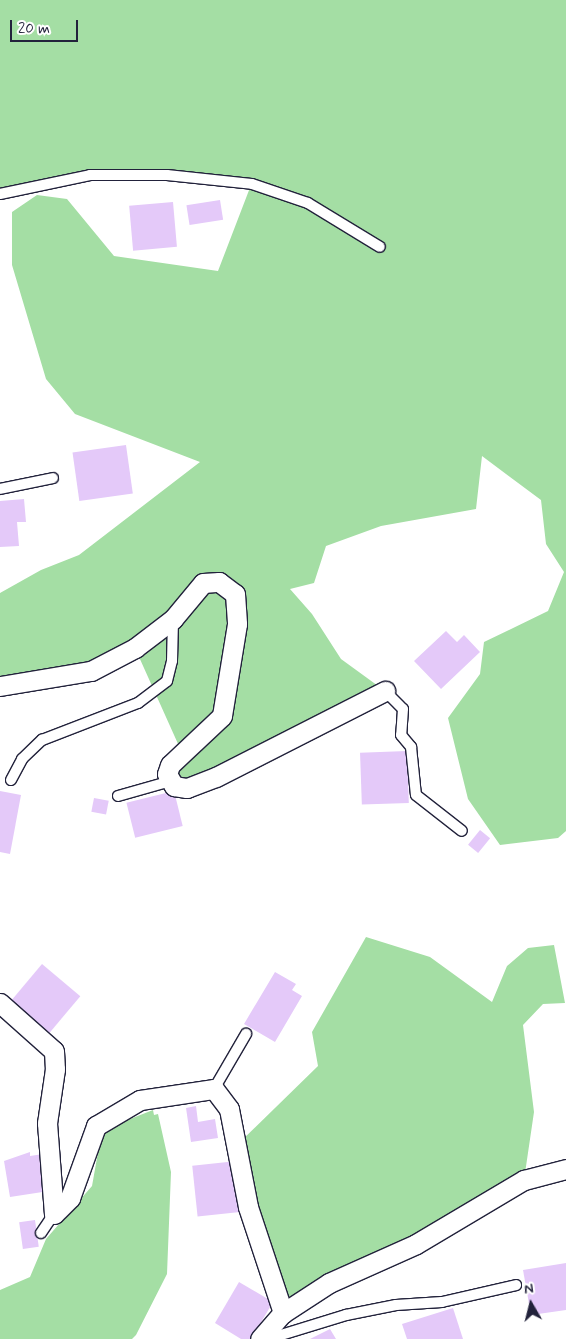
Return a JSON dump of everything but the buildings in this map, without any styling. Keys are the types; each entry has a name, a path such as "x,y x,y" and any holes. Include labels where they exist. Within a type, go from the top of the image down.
{"street":[{"path":"0,686 90,671 135,648 173,619 203,583 219,582 235,594 237,624 222,716 170,765 167,774 174,786 187,788 216,777 385,691"},
{"path":"0,1003 54,1050 55,1069 47,1123 54,1214"},
{"path":"54,1214 70,1198 96,1126 140,1100 214,1089 229,1109 248,1207 283,1313"},
{"path":"260,1339 283,1313 329,1283 416,1244 524,1180 566,1169"}],"lane":[{"path":"0,194 90,175 166,175 252,184 308,203 380,247"},
{"path":"0,489 53,478"},
{"path":"11,780 22,759 42,740 138,703 167,681 172,661 173,619"},
{"path":"385,691 403,709 401,735 411,747 416,795 462,831"},
{"path":"118,796 171,781"},
{"path":"214,1089 246,1034"},
{"path":"42,1233 54,1214"},
{"path":"268,1339 346,1315 396,1305 442,1302 516,1285"}],"green space":[{"path":"0,0 566,0 566,831 558,838 500,845 468,799 448,718 480,674 484,642 548,611 564,572 546,544 541,500 482,456 476,509 381,526 326,546 314,583 290,589 312,614 341,659 385,691 187,788 167,774 183,755 135,648 91,671 0,686 0,593 41,570 79,555 200,462 75,414 46,379 12,265 12,212 37,195 67,199 114,256 218,271 251,185 90,175 0,194"},
{"path":"366,937 430,957 492,1002 507,966 528,948 554,945 565,1003 543,1004 523,1025 534,1112 524,1180 283,1313 238,1144 318,1066 312,1032"},
{"path":"153,1110 154,1115 158,1114 171,1172 167,1274 136,1335 132,1339 0,1339 0,1290 30,1277 46,1239 92,1186 102,1130"}]}
